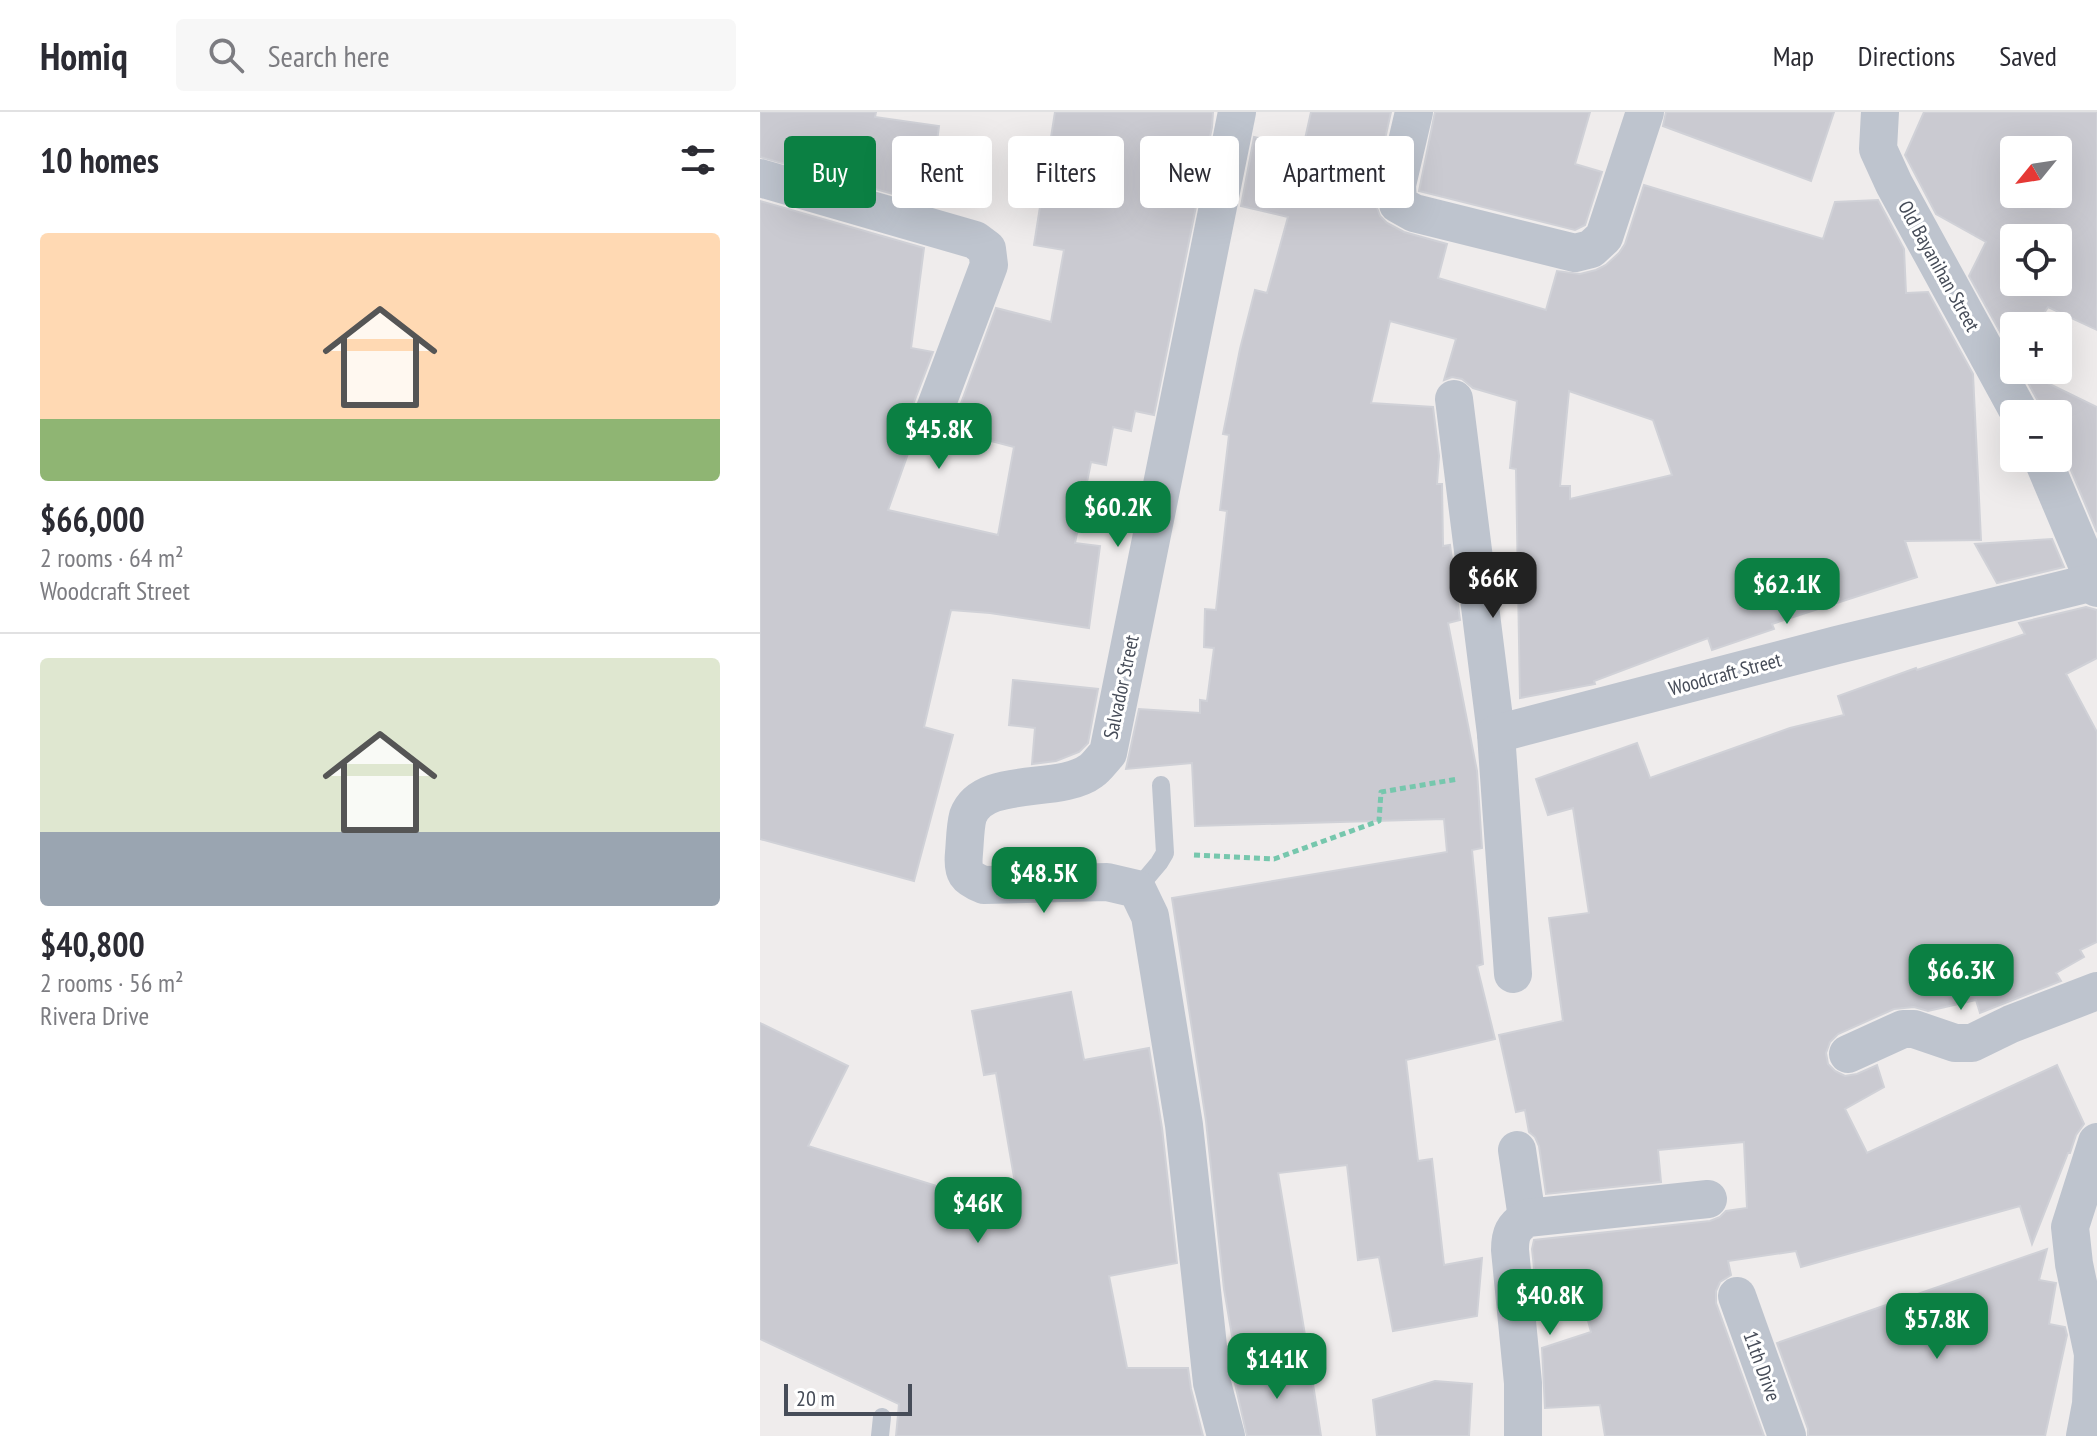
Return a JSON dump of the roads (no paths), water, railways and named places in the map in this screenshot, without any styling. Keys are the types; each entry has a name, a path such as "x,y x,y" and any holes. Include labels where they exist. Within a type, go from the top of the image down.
{"street":[{"name":"Salvador Street","path":"1137,889 1107,882 984,885 970,880 962,867 969,816 978,801 996,791 1066,783 1091,771 1108,753 1237,112"},
{"path":"1414,112 1397,185 1398,204 1414,213 1575,253 1591,249 1604,237 1645,112"},
{"name":"Old Bayanihan Street","path":"1880,112 1878,149 1894,184 2012,400"},
{"path":"760,178 975,240 987,249 989,265 932,417"},
{"path":"1454,399 1497,745 1513,974"},
{"path":"2048,472 2096,585"},
{"name":"Woodcraft Street","path":"1497,745 1837,645 2096,585"},
{"path":"1137,889 1150,916 1184,1125 1212,1383 1226,1436"},
{"path":"1848,1054 1903,1029 1914,1029 1955,1043 1972,1043 2011,1024 2097,991"},
{"path":"2085,1436 2091,1404 2093,1354 2074,1264 2070,1227 2097,1142"},
{"path":"1517,1150 1522,1221"},
{"path":"1523,1436 1523,1383 1510,1235 1522,1221 1708,1199"},
{"name":"11th Drive","path":"1737,1296 1787,1436"}],"lane":[{"path":"1137,889 1165,853 1161,785"}]}
